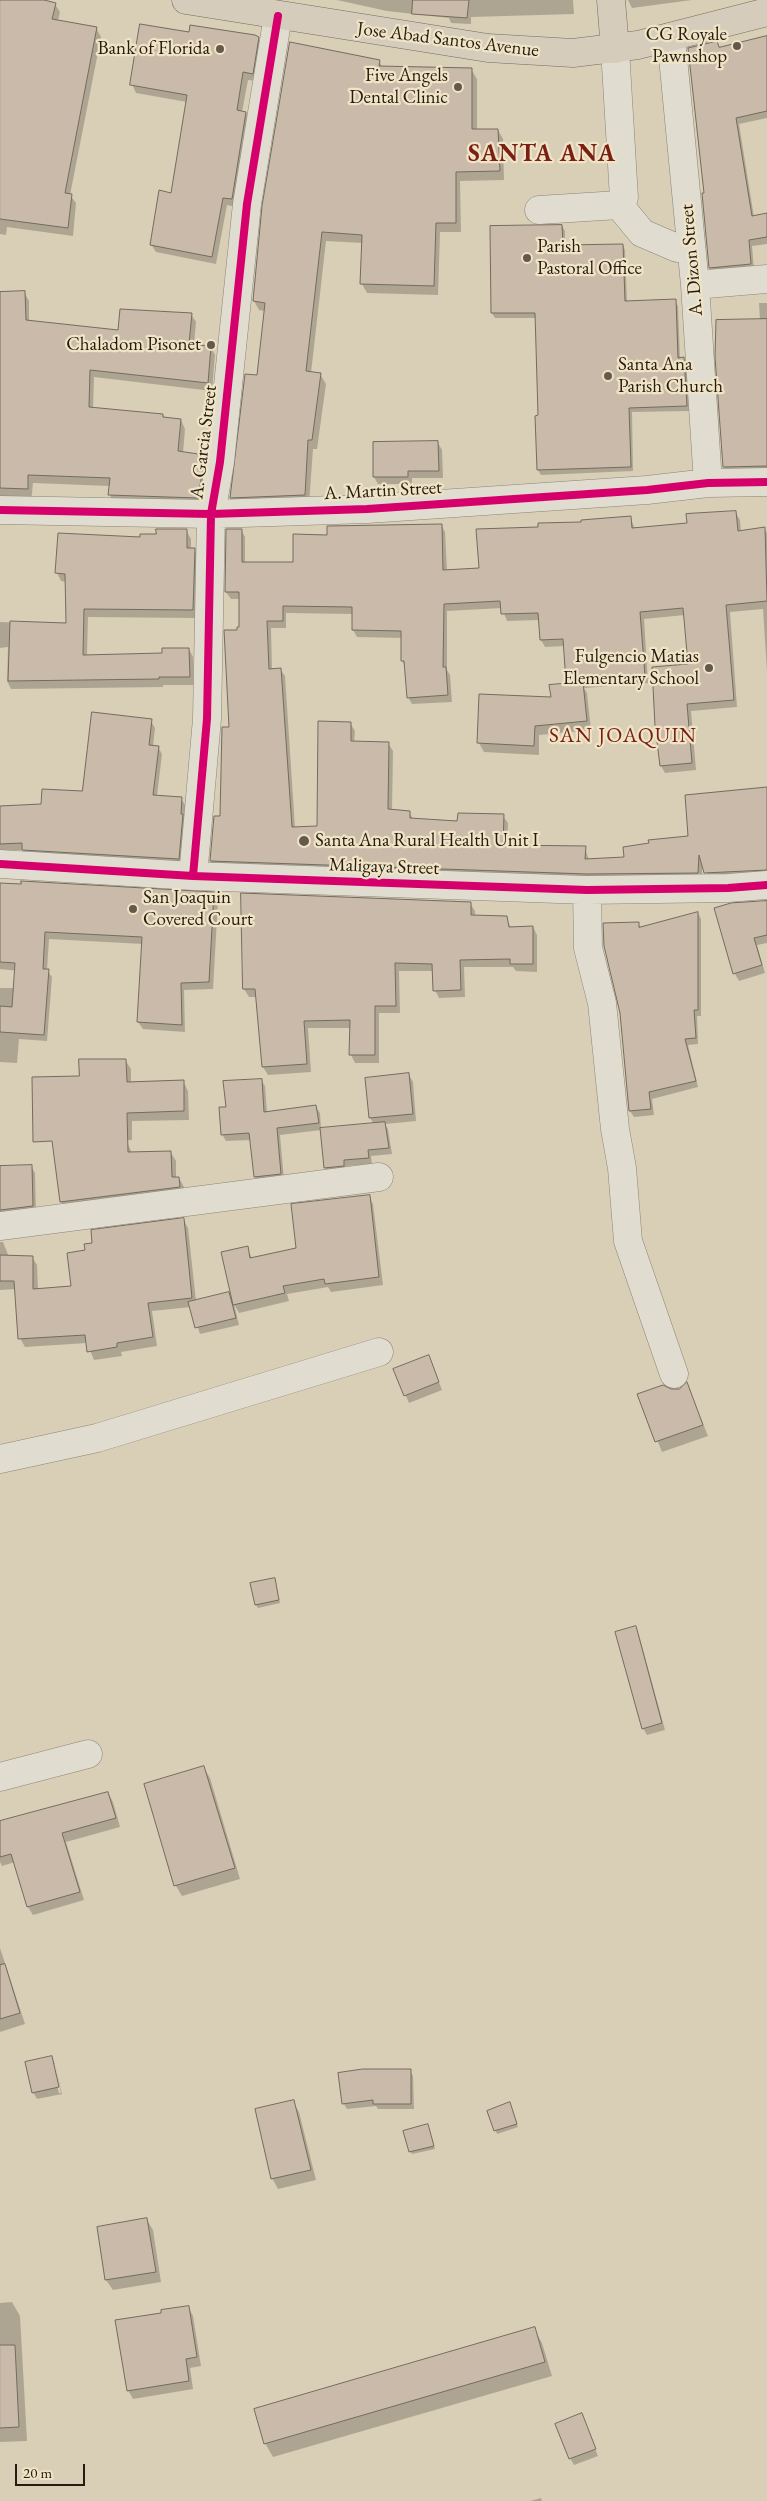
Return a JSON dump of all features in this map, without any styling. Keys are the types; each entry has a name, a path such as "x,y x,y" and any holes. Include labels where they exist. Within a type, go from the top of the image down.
{"main road":[{"name":"Jose Abad Santos Avenue","path":"186,0 488,48 573,53 615,49 671,37 767,12"},
{"path":"611,0 615,49"}],"street":[{"name":"A. Garcia Street","path":"193,876 207,719 211,514 220,462 247,204 278,16"},
{"name":"A. Dizon Street","path":"671,37 695,284 708,484"},
{"path":"615,49 624,198 619,206"},
{"path":"619,206 642,233 677,248 691,248"},
{"path":"539,210 619,206"},
{"path":"695,284 767,279"},
{"name":"A. Martin Street","path":"0,510 211,514 367,509 647,490 708,484 767,482"},
{"name":"Maligaya Street","path":"0,864 193,876 588,890 728,888 767,884"},
{"path":"588,890 588,948 602,1004 615,1129 622,1168 628,1241 674,1374"},
{"path":"0,1226 379,1177"},
{"path":"0,1459 97,1438 379,1352"},
{"path":"0,1777 88,1754"}],"building":[{"path":"0,0 44,0 56,3 52,19 97,27 65,193 72,194 68,228 0,219"},
{"path":"413,0 469,0 467,18 412,14"},
{"path":"140,24 189,32 190,25 259,37 253,74 243,72 237,110 246,112 232,199 223,198 212,257 150,245 159,190 171,193 187,95 130,85"},
{"path":"767,36 767,111 736,118 752,216 767,213 767,237 749,240 751,264 709,268 702,193 704,193 688,48 717,41 719,47"},
{"path":"290,42 380,60 379,66 472,68 472,129 498,129 500,171 456,172 456,223 436,223 434,286 360,284 362,235 322,232 306,371 321,373 312,440 308,440 305,495 230,498 245,374 257,375 265,303 253,301 262,206"},
{"name":"Santa Ana Parish Church","path":"562,225 563,245 623,244 625,301 676,299 678,358 684,357 687,406 629,408 631,467 537,470 535,416 538,415 535,313 491,313 490,226"},
{"path":"25,291 26,320 118,330 120,309 192,313 189,344 211,346 208,383 90,370 89,407 163,414 163,417 181,419 178,451 205,455 198,498 108,495 110,478 28,475 28,489 0,488 0,292"},
{"path":"767,319 767,466 723,467 715,357 716,320"},
{"path":"438,441 439,471 408,471 408,477 373,477 373,442"},
{"path":"736,511 738,531 765,527 767,601 726,605 734,700 687,704 692,763 660,766 655,726 652,667 688,664 683,608 640,612 645,676 566,682 563,639 540,640 538,613 501,614 500,601 444,604 443,667 446,667 448,695 407,698 404,661 401,661 401,631 352,630 352,607 283,606 283,621 267,621 269,669 281,668 292,827 317,826 318,721 351,722 351,741 389,742 388,809 410,811 410,818 457,821 458,813 504,814 503,845 586,846 585,859 624,857 623,847 649,843 648,840 688,836 685,795 767,787 767,870 704,873 699,855 698,873 587,874 210,861 214,816 220,816 222,727 229,727 224,630 237,630 237,627 239,627 239,592 225,592 226,529 242,529 242,562 293,562 293,534 327,535 327,526 442,524 443,570 479,568 476,529 538,527 538,523 581,522 581,520 631,516 632,528 687,523 686,514"},
{"path":"156,529 187,529 187,548 195,548 193,610 84,609 83,655 162,653 162,648 189,648 190,677 8,681 10,621 66,623 65,574 55,573 58,533 140,537 140,534 156,534"},
{"path":"583,682 587,721 535,726 534,746 477,743 479,694 551,697 549,685"},
{"path":"92,712 152,719 149,745 159,746 153,795 182,797 181,814 183,814 179,859 22,850 22,843 0,844 0,806 41,804 42,789 82,791"},
{"path":"21,881 214,892 209,982 181,983 182,1025 137,1022 142,937 45,932 43,969 49,969 44,1035 0,1032 0,1006 12,1007 15,963 0,962 0,883 21,884"},
{"path":"241,893 471,902 471,915 507,916 509,927 533,926 533,964 510,964 510,959 460,960 461,990 433,991 432,964 395,963 396,1006 375,1006 375,1055 349,1055 350,1020 304,1021 307,1064 262,1067 255,989 243,989"},
{"path":"767,901 767,935 754,938 762,965 733,974 714,908 731,903"},
{"path":"698,912 698,1010 694,1010 696,1038 685,1039 696,1081 649,1092 651,1109 629,1111 620,1013 604,946 603,923 639,922 639,927"},
{"path":"79,1059 126,1059 127,1082 184,1080 184,1111 127,1113 128,1152 171,1151 172,1177 179,1177 180,1187 60,1202 52,1141 33,1142 32,1077 79,1076"},
{"path":"409,1073 413,1114 369,1118 365,1078"},
{"path":"262,1079 264,1112 316,1105 319,1123 277,1128 281,1174 254,1177 249,1133 221,1135 219,1107 226,1107 223,1081"},
{"path":"385,1122 389,1148 368,1150 369,1158 344,1160 344,1166 324,1168 320,1128"},
{"path":"32,1165 33,1206 0,1210 0,1166"},
{"path":"370,1195 379,1277 325,1284 324,1279 283,1286 285,1293 233,1305 221,1252 248,1246 250,1258 296,1248 291,1204"},
{"path":"184,1218 192,1298 148,1303 153,1337 117,1343 117,1347 87,1352 85,1335 18,1339 14,1281 0,1281 0,1255 33,1256 33,1289 71,1286 67,1253 85,1250 84,1244 92,1243 91,1230"},
{"path":"229,1292 236,1318 195,1328 188,1302"},
{"path":"429,1355 439,1382 404,1396 393,1369"},
{"path":"687,1382 703,1425 655,1442 637,1394 663,1385 671,1389 679,1389"},
{"path":"275,1578 279,1600 255,1605 250,1583"},
{"path":"636,1626 662,1723 642,1729 615,1632"},
{"path":"204,1766 235,1868 174,1886 144,1784"},
{"path":"108,1792 116,1818 62,1833 80,1892 27,1907 11,1854 0,1857 0,1821"},
{"path":"5,1964 20,2013 0,2019 0,1965"},
{"path":"52,2056 59,2087 32,2093 25,2062"},
{"path":"363,2069 411,2069 411,2104 373,2104 373,2100 342,2104 338,2073"},
{"path":"294,2100 311,2170 271,2179 255,2109"},
{"path":"510,2102 517,2124 494,2131 487,2111"},
{"path":"428,2124 434,2146 409,2152 403,2131"},
{"path":"147,2218 156,2272 105,2280 97,2227"},
{"path":"189,2306 197,2357 186,2359 189,2381 127,2391 115,2320 161,2313 161,2310"},
{"path":"535,2327 545,2362 264,2444 254,2409"},
{"path":"0,2345 15,2345 19,2427 0,2428"},
{"path":"582,2413 596,2449 569,2459 555,2424"}],"cycle path":[{"path":"193,876 207,719 211,514 220,462 247,204 278,16"},
{"path":"0,510 211,514 367,509 647,490 708,483 767,482"},
{"path":"0,864 193,876 587,890 728,888 767,885"}],"place":[{"name":"CG Royale Pawnshop","path":"737,46"},
{"name":"Bank of Florida","path":"220,49"},
{"name":"Five Angels Dental Clinic","path":"458,87"},
{"name":"Parish Pastoral Office","path":"527,258"},
{"name":"Chaladom Pisonet","path":"211,345"},
{"name":"Santa Ana Parish Church","path":"608,376"},
{"name":"Fulgencio Matias Elementary School","path":"709,668"},
{"name":"Santa Ana Rural Health Unit I","path":"304,841"},
{"name":"San Joaquin Covered Court","path":"133,909"}],"district":[{"name":"SANTA ANA","path":"542,154"},
{"name":"SAN JOAQUIN","path":"623,736"}]}
